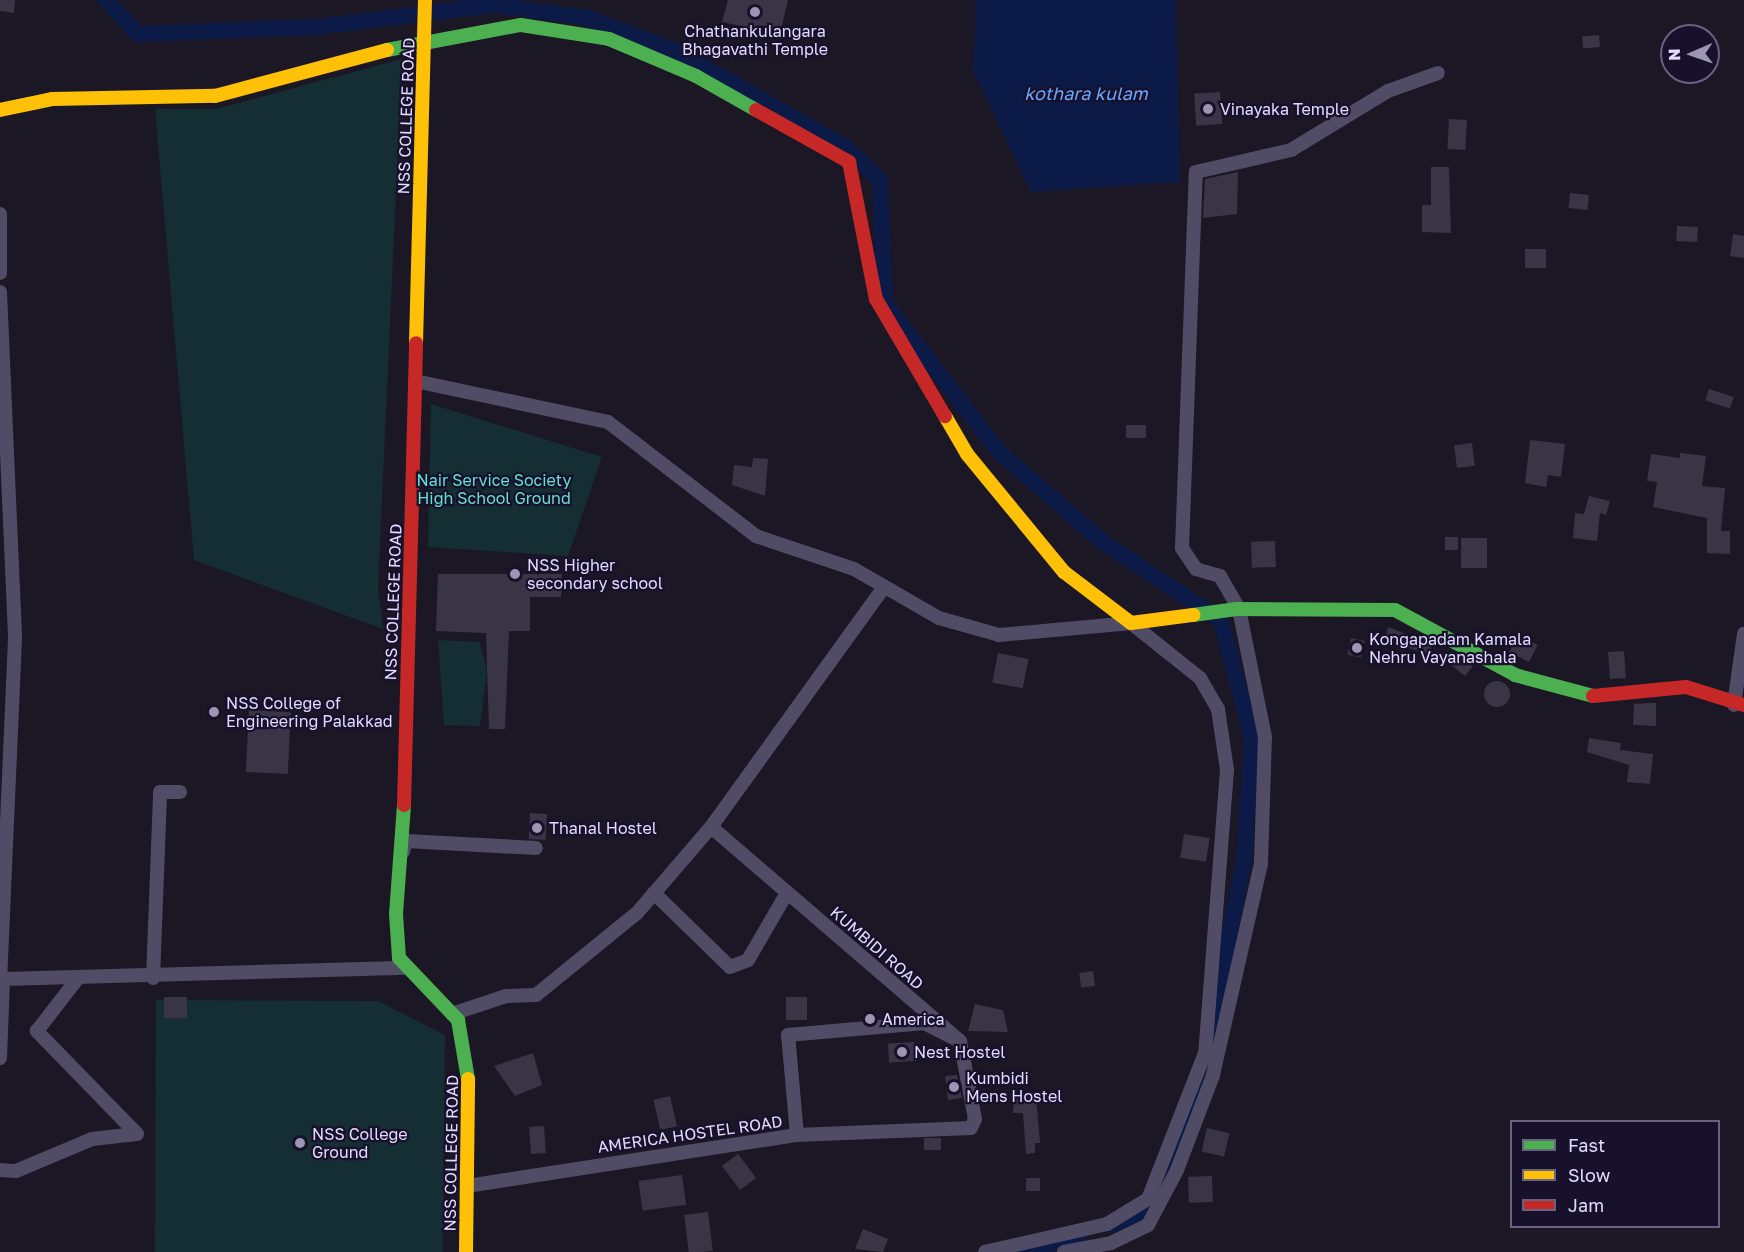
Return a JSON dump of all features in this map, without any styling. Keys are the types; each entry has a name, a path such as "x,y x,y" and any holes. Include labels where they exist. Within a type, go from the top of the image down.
{"street":[{"name":"NSS COLLEGE ROAD","path":"425,0 401,863 396,914 399,958 452,1014 468,1060 466,1252"},
{"path":"0,110 52,99 215,96 425,34 521,25 609,39 696,76 849,162 876,299 967,454 1064,572 1200,678 1218,710 1227,770 1205,1053 1148,1199 1107,1224 985,1252"},
{"path":"1064,1252 1111,1244 1148,1225 1177,1170 1212,1075 1261,863 1265,737 1238,609 1220,576 1196,569 1182,548 1196,172 1291,150 1388,91 1438,73"},
{"path":"0,214 0,273"},
{"path":"0,292 15,639 1,979 0,1058"},
{"path":"415,381 608,422 756,536 854,569 939,618 999,636 1131,623 1204,610 1395,610 1515,675 1589,696 1686,687 1739,705 1744,634"},
{"path":"452,1014 506,996 536,995 654,893 711,827 884,587"},
{"path":"153,978 160,792 180,792"},
{"name":"KUMBIDI ROAD","path":"711,827 960,1041"},
{"path":"401,863 406,842 536,848"},
{"path":"654,893 730,967 748,960 787,893"},
{"path":"1,979 153,978 407,968"},
{"path":"0,1170 16,1172 92,1139 137,1134 37,1031 78,978"},
{"name":"AMERICA HOSTEL ROAD","path":"467,1186 683,1148 796,1135 788,1035 882,1024 924,1023 960,1041"},
{"path":"796,1135 971,1128 975,1119 960,1041"}],"green space":[{"path":"402,59 378,587 383,629 194,560 155,109 216,109"},
{"name":"Nair Service Society High School Ground","path":"431,404 602,457 568,556 428,547"},
{"path":"438,640 480,642 487,671 480,726 444,725"},
{"name":"NSS College Ground","path":"156,1000 378,1001 445,1035 443,1252 155,1252"}],"water":[{"name":"kothara kulam","path":"976,0 1176,0 1180,182 1031,192 973,71"}],"building":[{"path":"0,0 15,0 14,13 0,11"},
{"name":"Chathankulangara Bhagavathi Temple","path":"728,0 788,0 780,34 722,22"},
{"path":"1599,35 1600,47 1583,48 1582,36"},
{"name":"Vinayaka Temple","path":"1220,92 1222,124 1196,126 1194,94"},
{"path":"1449,119 1467,120 1465,150 1447,149"},
{"path":"1431,167 1449,167 1451,233 1422,232 1422,205 1431,205"},
{"path":"1238,172 1237,214 1203,218 1205,179"},
{"path":"1570,193 1589,195 1587,210 1568,208"},
{"path":"1677,226 1698,227 1697,242 1676,241"},
{"path":"1733,234 1744,236 1744,258 1730,256"},
{"path":"1525,249 1546,249 1546,268 1525,268"},
{"path":"1709,389 1734,397 1730,408 1705,400"},
{"path":"1126,425 1146,425 1146,438 1126,438"},
{"path":"1530,440 1565,444 1561,477 1548,475 1546,487 1525,483"},
{"path":"1472,443 1475,466 1457,468 1454,445"},
{"path":"1680,453 1706,456 1702,486 1725,488 1721,531 1730,531 1730,554 1707,553 1707,518 1653,507 1657,482 1647,481 1651,454 1680,458"},
{"path":"753,458 768,459 765,496 732,485 734,465 752,467"},
{"path":"1589,496 1610,501 1606,515 1600,513 1597,541 1573,538 1575,513 1584,514"},
{"path":"1445,537 1458,537 1458,550 1445,550"},
{"path":"1461,538 1487,538 1487,568 1461,568"},
{"path":"1275,541 1276,567 1252,568 1251,542"},
{"path":"438,574 562,574 561,597 530,597 530,631 509,631 505,729 489,729 486,633 436,631"},
{"path":"1388,627 1432,644 1430,655 1385,640"},
{"path":"1518,635 1538,645 1529,662 1509,652"},
{"name":"Kongapadam Kamala Nehru Vayanashala","path":"1351,638 1365,641 1361,658 1347,655"},
{"path":"1624,651 1626,678 1610,679 1608,652"},
{"path":"998,653 1028,659 1023,688 992,682"},
{"path":"1452,654 1473,666 1465,676 1446,661"},
{"path":"1497,681 1506,685 1510,694 1506,703 1497,707 1488,703 1484,694 1488,685"},
{"path":"1656,703 1656,726 1633,725 1634,704"},
{"path":"249,710 291,712 288,774 246,772"},
{"path":"1589,738 1621,743 1620,750 1653,754 1650,784 1627,782 1629,765 1587,752"},
{"name":"Thanal Hostel","path":"530,813 547,814 546,840 529,839"},
{"path":"1184,834 1210,838 1206,862 1180,858"},
{"path":"1093,971 1095,986 1081,988 1079,973"},
{"path":"164,997 187,997 187,1018 164,1018"},
{"path":"786,997 807,997 807,1020 786,1020"},
{"path":"975,1004 1003,1010 1008,1032 968,1031"},
{"name":"Nest Hostel","path":"915,1042 916,1061 889,1062 888,1043"},
{"path":"533,1053 542,1085 515,1096 494,1066"},
{"name":"Kumbidi Mens Hostel","path":"957,1075 962,1098 948,1100 945,1076"},
{"path":"670,1096 677,1126 660,1130 653,1100"},
{"path":"1014,1097 1036,1097 1040,1143 1035,1143 1035,1153 1026,1154 1023,1113 1013,1113"},
{"path":"544,1126 546,1153 531,1154 529,1127"},
{"path":"1207,1128 1229,1133 1224,1157 1202,1151"},
{"path":"924,1138 941,1138 941,1150 924,1150"},
{"path":"738,1154 756,1178 740,1190 722,1166"},
{"path":"682,1175 686,1205 643,1211 638,1181"},
{"path":"1212,1176 1213,1202 1189,1203 1188,1177"},
{"path":"1026,1178 1040,1178 1040,1191 1026,1191"},
{"path":"708,1212 713,1251 689,1252 684,1215"},
{"path":"863,1229 888,1239 883,1252 855,1249"}],"waterway":[{"path":"106,0 138,34 315,27 494,5 589,18 680,53 844,146 880,180 885,303 999,452 1103,542 1221,620 1252,738 1244,859 1206,1059"},
{"path":"1110,1225 1147,1212 1170,1174 1198,1087"},
{"path":"1026,1252 1079,1235"}],"traffic: fast":[{"path":"387,50 521,25 609,39 696,76 756,110"},
{"path":"1193,615 1237,609 1395,610 1515,675 1593,696"},
{"path":"404,805 396,914 399,958 458,1020 468,1079"}],"traffic: slow":[{"path":"416,343 425,0"},
{"path":"0,110 52,99 215,96 387,50"},
{"path":"945,416 967,454 1064,572 1131,623 1193,615"},
{"path":"466,1252 468,1079"}],"traffic: jam":[{"path":"756,110 849,162 876,299 945,416"},
{"path":"404,805 416,343"},
{"path":"1593,696 1686,687 1744,705"}],"place":[{"name":"Chathankulangara Bhagavathi Temple","path":"755,12"},
{"name":"Vinayaka Temple","path":"1208,109"},
{"name":"NSS Higher secondary school","path":"515,574"},
{"name":"Kongapadam Kamala Nehru Vayanashala","path":"1357,648"},
{"name":"NSS College of Engineering Palakkad","path":"214,712"},
{"name":"Thanal Hostel","path":"537,828"},
{"name":"America","path":"870,1019"},
{"name":"Nest Hostel","path":"902,1052"},
{"name":"Kumbidi Mens Hostel","path":"954,1087"},
{"name":"NSS College Ground","path":"300,1143"}]}
